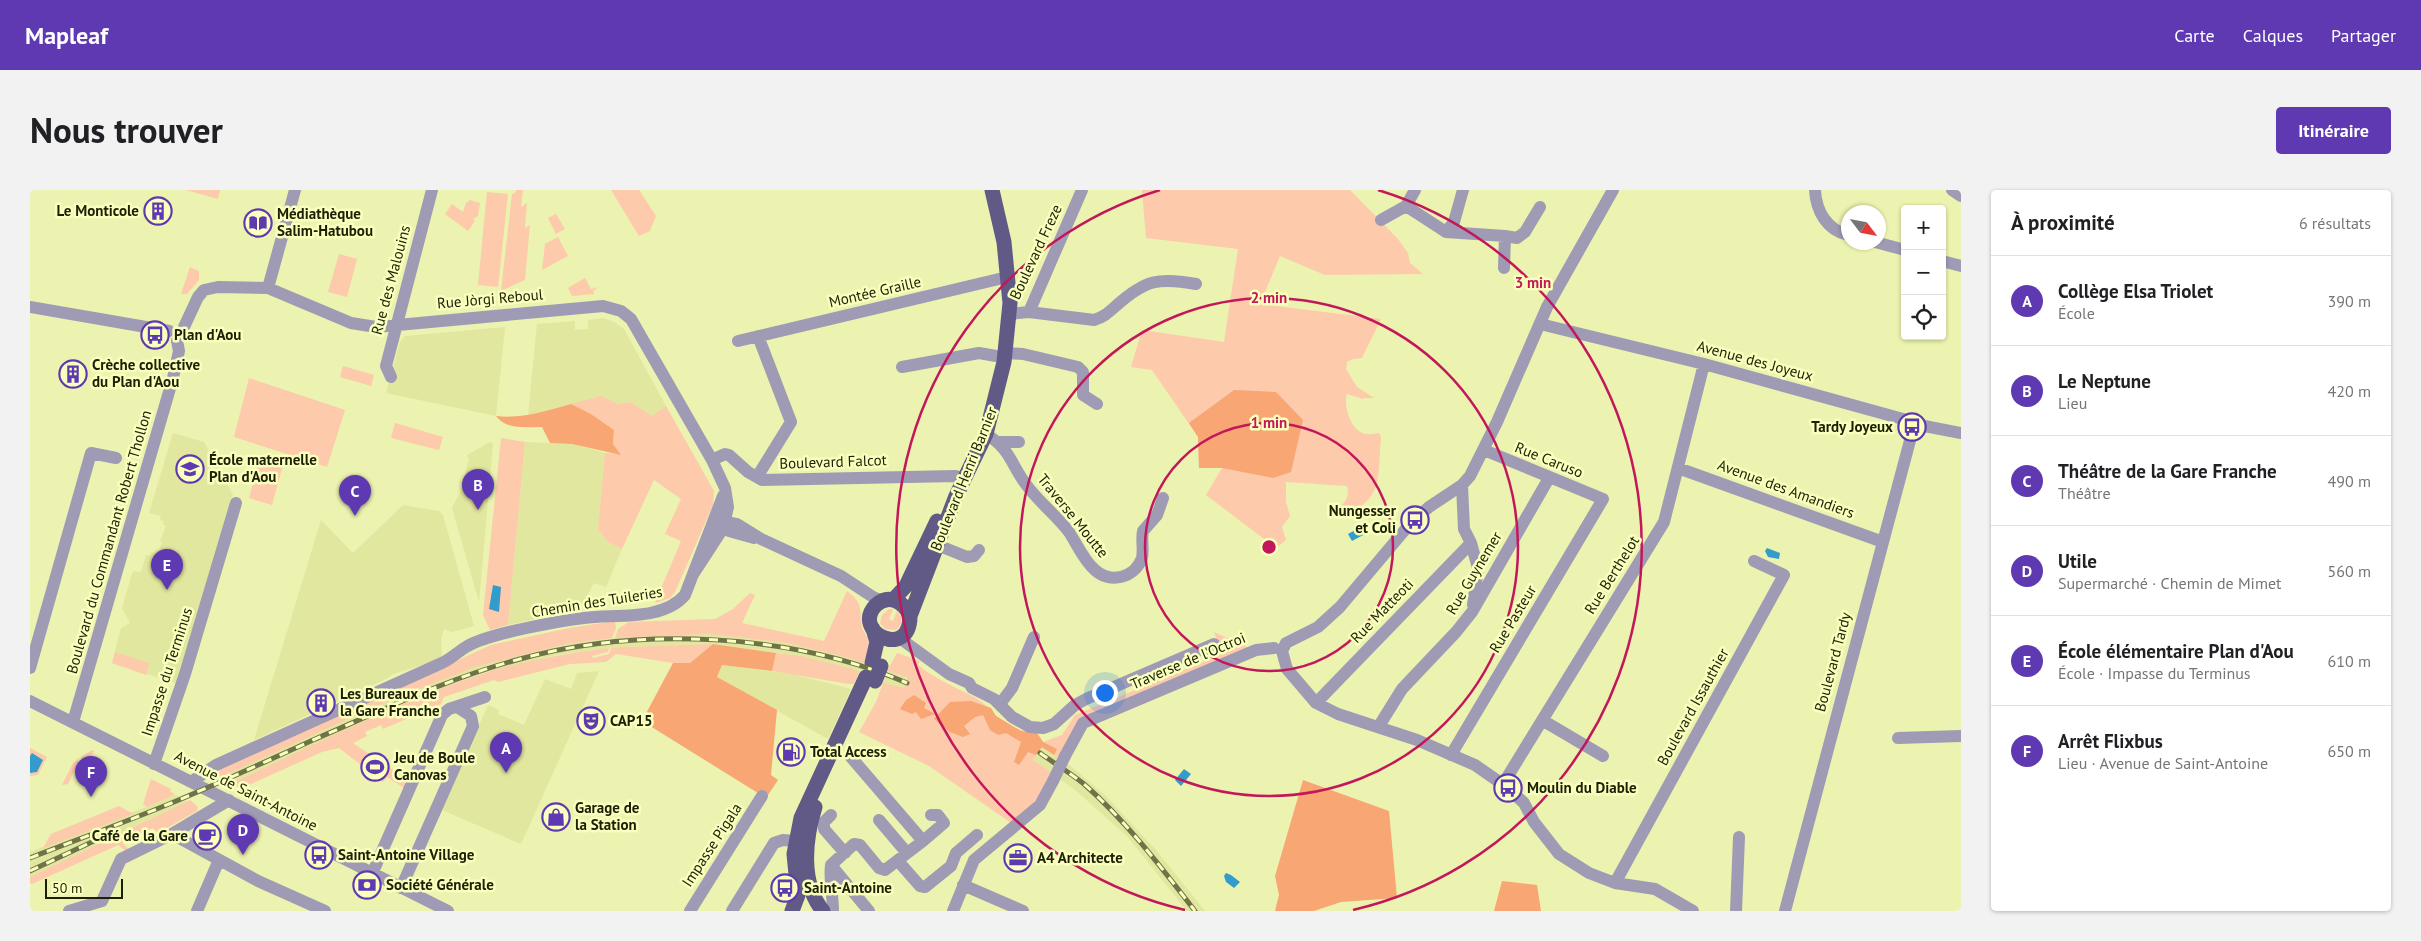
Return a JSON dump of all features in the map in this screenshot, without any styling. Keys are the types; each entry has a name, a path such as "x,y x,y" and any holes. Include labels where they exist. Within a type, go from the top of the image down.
{"main road":[{"name":"Boulevard Henri Barnier","path":"960,478 986,434 998,394 1001,354 1000,279 995,243 981,190"},
{"name":"Boulevard Henri Barnier","path":"910,616 932,543 960,478 982,416 1001,354 1009,314 1004,242 992,190"},
{"name":"Boulevard Henri Barnier","path":"888,600 906,586 932,543"},
{"path":"822,911 810,907 793,911 798,891 794,854 795,841 807,804 873,672 897,638 910,624 907,608 888,600 877,605 872,622 877,642 873,672 815,808 807,838 810,881 817,904 822,911"},
{"path":"872,622 881,637 897,638"}],"street":[{"path":"268,288 295,190"},
{"name":"Rue des Malouins","path":"391,377 386,366 432,190"},
{"name":"Boulevard Freze","path":"1009,314 1029,312 1082,190"},
{"path":"1381,220 1406,206 1415,190"},
{"path":"1446,232 1454,222 1462,190"},
{"path":"1472,612 1478,568 1471,543 1464,529 1462,485 1470,476 1484,450 1540,324 1613,190"},
{"path":"1815,190 1817,207 1822,217 1832,228 1841,232"},
{"path":"1952,190 1961,196"},
{"path":"1406,206 1446,232 1517,238 1525,232 1540,207"},
{"path":"1504,268 1505,236"},
{"path":"1886,245 1901,249"},
{"path":"1946,262 1961,266"},
{"name":"Montée Graille","path":"738,341 1000,279"},
{"path":"1029,312 1094,320 1103,318 1127,296 1146,283 1167,279 1196,284"},
{"name":"Rue Jòrgi Reboul","path":"173,336 185,338 186,332 184,327 198,297 204,290 218,287 268,288 351,323 376,327 603,306 621,311 631,319 712,460 725,488 728,508 721,523"},
{"path":"30,308 173,336"},
{"name":"Avenue des Joyeux","path":"1540,324 1704,364 1903,419 1909,423 1961,433"},
{"name":"Boulevard du Commandant Robert Thollon","path":"73,722 173,378 179,352 173,336"},
{"path":"712,460 729,454 757,478 790,422 758,336"},
{"path":"902,367 979,353 1023,354 1078,367 1083,372 1082,395 1097,404"},
{"name":"Rue Berthelot","path":"1502,784 1664,522 1704,364"},
{"name":"Boulevard Tardy","path":"1784,911 1912,433 1909,423"},
{"name":"Traverse Moutte","path":"986,434 999,442 1011,456 1026,486 1067,530 1093,569 1108,577 1122,577 1132,571 1140,562 1143,550 1143,531 1157,515 1163,498"},
{"path":"999,442 1019,442"},
{"name":"Rue Caruso","path":"1484,450 1603,500"},
{"path":"30,668 92,453 116,458"},
{"name":"Avenue des Amandiers","path":"1678,468 1882,542"},
{"name":"Boulevard Falcot","path":"757,478 762,480 960,478"},
{"name":"Rue Guynemer","path":"1379,726 1402,689 1456,632 1472,612 1549,478"},
{"name":"Traverse de l'Octroi","path":"953,911 974,860 1040,805 1083,723 1256,650 1280,645 1318,627 1340,607 1409,525 1429,506 1462,485"},
{"name":"Rue Pasteur","path":"1451,755 1603,500"},
{"name":"Impasse du Terminus","path":"154,764 192,652 236,503"},
{"path":"721,523 737,524 761,539 841,576 857,587 888,600"},
{"name":"Chemin des Tuileries","path":"191,782 216,765 444,662 467,646 520,631 584,618 666,610 673,607 685,595 694,573 721,523"},
{"path":"932,543 967,557 974,556 979,550"},
{"name":"Rue Matteoti","path":"1316,703 1471,543"},
{"name":"Boulevard Issauthier","path":"1615,883 1784,575 1754,561"},
{"path":"857,587 872,622"},
{"path":"1000,704 1012,688 1034,637"},
{"path":"897,638 948,674 969,683 972,688 1000,704 1012,717 1030,727 1044,728 1054,724 1075,705 1086,699 1214,644"},
{"path":"1280,645 1286,669 1316,703 1338,714 1379,726 1475,765 1502,784 1524,803 1534,822 1559,854 1589,873 1615,883 1655,889 1692,911"},
{"path":"372,874 442,715 449,708 485,697 401,888"},
{"name":"Avenue de Saint-Antoine","path":"30,701 448,911"},
{"path":"457,707 471,716 473,726"},
{"path":"1542,720 1603,756"},
{"path":"1898,738 1961,736"},
{"path":"850,756 923,841"},
{"name":"Impasse Pigala","path":"690,911 762,796"},
{"path":"68,911 101,906 121,859 172,834 229,800"},
{"path":"832,815 824,822 824,829 845,852"},
{"path":"833,911 833,893 829,879 831,865 854,844 860,845 879,868 886,870 944,823 938,816 931,816"},
{"path":"879,820 918,884 925,887 951,866 956,853 977,835"},
{"path":"172,834 258,882 325,911"},
{"path":"1736,911 1740,837"},
{"path":"732,911 774,843 783,840 795,841"},
{"path":"198,911 219,860"},
{"path":"918,884 943,864"},
{"path":"831,865 869,911"},
{"path":"963,885 1023,911"}],"shaded area":[{"path":"186,190 220,190 218,199"},
{"path":"516,190 523,190 521,207 527,203 525,228 530,225 525,280 501,291 512,194"},
{"path":"611,190 639,190 656,216 650,231 639,236"},
{"path":"1142,190 1350,190 1398,239 1408,253 1410,263 1423,274 1325,275 1280,256 1260,304 1381,319 1362,358 1347,362 1346,369 1357,387 1374,398 1363,399 1347,394 1347,411 1352,424 1361,432 1368,434 1379,433 1381,437 1376,487 1364,504 1338,518 1332,513 1347,498 1347,486 1286,482 1286,502 1290,516 1282,527 1286,540 1276,548 1206,495 1222,468 1199,468 1198,437 1152,370 1131,367 1142,330 1224,342 1238,249 1146,238"},
{"path":"487,192 508,194 498,287 478,285"},
{"path":"470,200 480,203 478,216 473,219 475,221 468,231 445,214 452,204 463,212 466,203"},
{"path":"556,214 565,229 556,234 548,218"},
{"path":"558,237 568,256 542,270 545,244"},
{"path":"339,254 357,259 347,297 328,292"},
{"path":"190,267 199,271 199,280 187,294 181,294"},
{"path":"585,278 591,289 599,287 593,291 594,294 572,296 568,288"},
{"path":"604,318 624,329 666,406 652,417 630,402 528,416 537,324 575,321 575,330 588,329 588,320"},
{"path":"505,327 496,416 386,393 400,342 405,336"},
{"path":"343,366 374,375 371,386 340,377"},
{"path":"249,378 345,410 327,467 234,437"},
{"path":"1234,390 1276,392 1303,420 1291,472 1273,478 1222,468 1199,468 1198,437 1189,423"},
{"path":"602,396 617,404 630,402 652,416 666,406 714,491 713,505 675,592 670,598 655,603 681,541 665,534 681,499 654,480 622,549 608,542 598,529 605,453 620,454 613,444 614,430 591,414 571,404"},
{"path":"571,404 591,414 614,430 613,444 621,455 572,444 550,443 542,427 511,426 505,424 496,416 525,415"},
{"path":"395,423 443,437 439,450 391,438"},
{"path":"173,433 204,442 233,495 193,635 176,683 112,663 121,628 130,623 122,608 133,571 141,572 146,555 150,556 151,552 155,553 156,550 159,550 162,542 160,541 166,526 163,524 164,521 160,520 161,516 149,513"},
{"path":"501,438 525,442 508,625 490,630 483,615"},
{"path":"490,442 493,443 479,602 452,508 461,490 469,459 467,455"},
{"path":"525,442 572,444 605,453 598,529 608,542 622,549 606,587 594,583 580,609 508,625"},
{"path":"261,454 284,461 272,505 249,498"},
{"path":"403,505 439,511 443,515 474,626 452,632 444,629 441,638 442,659 393,674 254,740 321,520 353,553"},
{"path":"847,591 859,605 861,624 870,644 869,653 863,663 787,643 709,634 615,638 618,629 629,622 715,619 733,609 750,593 755,595 742,623 824,641"},
{"path":"889,609 893,609 889,619 893,621 897,611 901,617 901,624 896,630 885,629 880,623 882,615"},
{"path":"615,621 616,628 612,638 566,644 475,667 372,708 221,777 217,775 221,768 491,645 569,628"},
{"path":"1214,632 1251,649 1081,721 1062,760 1041,747 1033,760 1055,775 1050,785 1014,825 929,766 859,732 876,702 883,683 904,688 908,677 887,671 897,653 920,661 918,665 924,670 979,700 1004,723 1021,730 1037,733 1043,742 1062,735 1075,715 1222,654"},
{"path":"709,634 787,643 857,660 909,677 904,689 856,679 859,673 801,656 713,644 621,647 556,655 477,675 404,704 231,783 222,776 372,708 475,667 566,644 631,636"},
{"path":"713,644 690,663 673,663 616,654 606,662 570,664 498,682 494,680 444,697 441,704 383,729 381,725 365,732 367,736 353,743 408,780 404,788 387,777 383,782 339,748 322,752 242,788 229,784 382,713 444,687 509,666 609,648 608,652 592,656 593,658 609,654 611,648"},
{"path":"713,644 776,653 772,671 722,665 717,677 777,710 771,775 778,780 766,798 642,721 673,663 690,663"},
{"path":"115,652 149,663 146,675 112,663"},
{"path":"776,653 801,656 859,672 854,684 849,684 772,671"},
{"path":"722,665 792,674 851,689 828,739 717,677"},
{"path":"599,671 521,844 442,810 488,705 499,710 498,714 524,725 545,679 571,689 577,673"},
{"path":"914,695 926,703 924,708 935,714 921,719 916,712 912,714 900,709 906,700"},
{"path":"971,701 991,708 996,716 1021,731 1037,733 1043,742 1057,749 1054,755 1042,747 1036,755 1028,752 1019,765 1014,762 1021,742 1006,733 998,735 990,730 983,715 975,717 964,726 970,734 963,737 950,732 934,719 950,702"},
{"path":"1041,747 1072,767 1107,797 1156,850 1205,911 1187,911 1127,836 1074,789 1033,760"},
{"path":"30,748 47,757 38,775 30,776"},
{"path":"92,750 94,751 86,768 81,757"},
{"path":"78,759 78,764 68,784 62,785 73,763"},
{"path":"151,779 171,789 170,791 175,795 147,807 143,804"},
{"path":"1303,780 1389,811 1397,898 1341,902 1314,911 1275,911 1279,895 1275,876"},
{"path":"177,795 187,802 30,877 30,852"},
{"path":"190,800 198,807 197,811 158,833 153,828 122,843 129,849 126,851 118,845 32,884 30,883 30,877"},
{"path":"119,806 133,814 43,848 51,834"},
{"path":"1502,881 1537,885 1541,911 1494,911"}],"water":[{"path":"1361,527 1365,534 1352,541 1348,534"},
{"path":"1767,548 1780,553 1779,559 1768,557 1765,551"},
{"path":"493,585 501,587 499,612 489,609"},
{"path":"32,753 43,760 37,772 30,773 30,756"},
{"path":"1184,769 1191,774 1181,786 1175,780"},
{"path":"1226,873 1240,882 1234,888 1226,882 1224,876"}],"railway":[{"path":"30,858 169,804 441,685 520,659 566,649 615,642 665,639 715,640 766,645 815,654 862,666 907,683"},
{"path":"1040,753 1084,784 1114,813 1195,911"},
{"path":"30,871 96,840"}],"place":[{"name":"Le Monticole","path":"158,211"},
{"name":"Médiathèque Salim-Hatubou","path":"258,223"},
{"name":"Plan d'Aou","path":"155,335"},
{"name":"Crèche collective du Plan d'Aou","path":"73,374"},
{"name":"Tardy Joyeux","path":"1912,427"},
{"name":"École maternelle Plan d'Aou","path":"190,469"},
{"name":"Le Neptune","path":"478,510"},
{"name":"Théâtre de la Gare Franche","path":"355,516"},
{"name":"Nungesser et Coli","path":"1415,520"},
{"name":"École élémentaire Plan d'Aou","path":"167,590"},
{"name":"Les Bureaux de la Gare Franche","path":"321,703"},
{"name":"CAP15","path":"591,721"},
{"name":"Total Access","path":"791,752"},
{"name":"Jeu de Boule Canovas","path":"375,767"},
{"name":"Collège Elsa Triolet","path":"506,773"},
{"name":"Moulin du Diable","path":"1508,788"},
{"name":"Arrêt Flixbus","path":"91,797"},
{"name":"Garage de la Station","path":"556,817"},
{"name":"Café de la Gare","path":"207,836"},
{"name":"Utile","path":"243,855"},
{"name":"Saint-Antoine Village","path":"319,855"},
{"name":"A4 Architecte","path":"1018,858"},
{"name":"Société Générale","path":"367,885"},
{"name":"Saint-Antoine","path":"785,888"}]}
